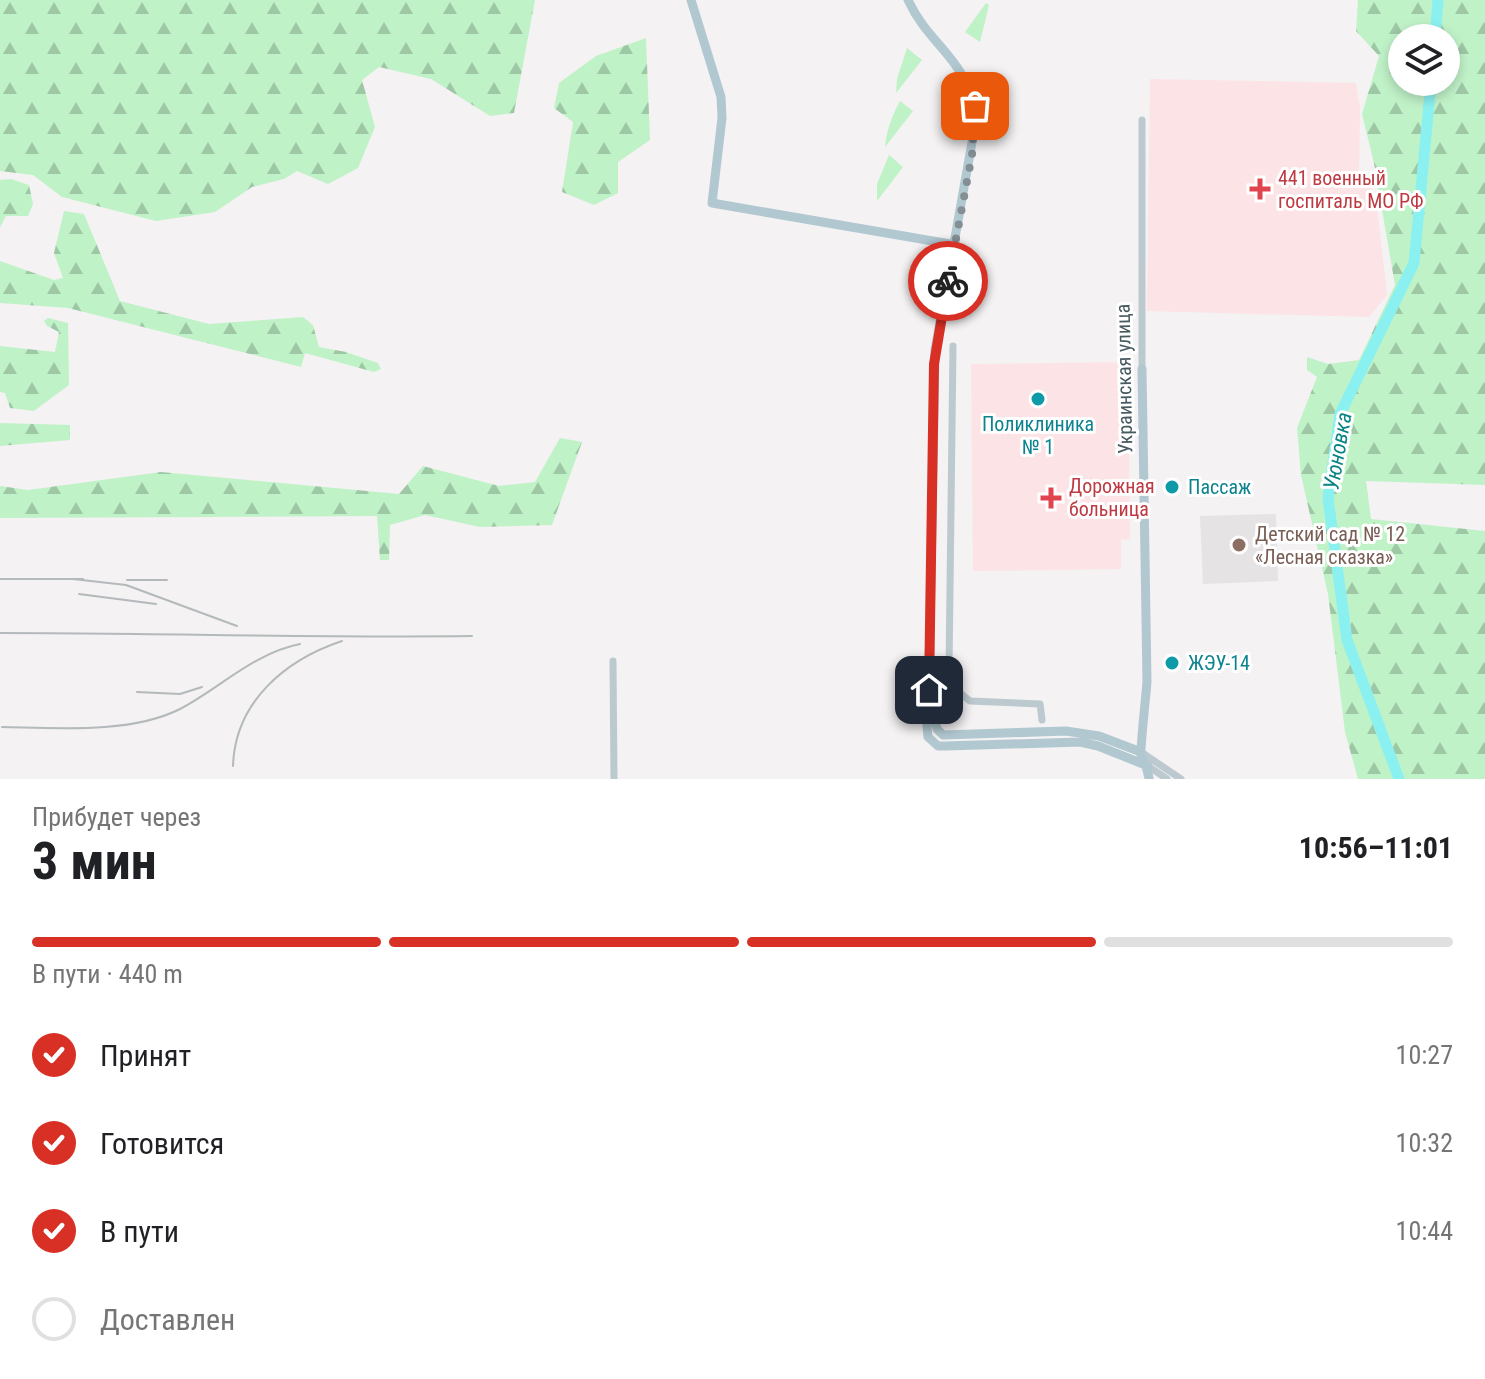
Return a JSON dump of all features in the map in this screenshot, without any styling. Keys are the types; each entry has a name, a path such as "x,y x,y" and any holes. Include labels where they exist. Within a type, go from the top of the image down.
{"main road":[{"path":"691,0 721,97 722,118 712,203 956,245"},
{"path":"908,0 931,33 954,57 975,106 972,155 935,350 929,690 937,729 947,737 1066,731 1099,736 1141,752 1148,766 1149,779"},
{"name":"Украинская улица","path":"1141,752 1146,704 1142,369"},
{"path":"929,690 925,705 928,737 938,746 1067,741 1098,746 1148,766"}],"street":[{"name":"Украинская улица","path":"1142,120 1142,369"},
{"path":"953,346 949,670 954,688 970,701 1040,704 1042,720"},
{"path":"613,661 614,779"},
{"path":"1099,736 1132,744 1138,742 1146,704"},
{"path":"1141,752 1181,779"},
{"path":"1148,766 1167,779"}],"shaded area":[{"name":"441 военный госпиталь МО РФ","path":"1150,79 1356,83 1360,108 1359,178 1367,179 1376,199 1387,295 1369,317 1147,311"},
{"name":"Дорожная больница","path":"1128,362 1130,539 1121,540 1121,569 973,571 971,364"},
{"name":"Детский сад № 12 «Лесная сказка»","path":"1276,514 1278,581 1203,584 1200,516"}],"green space":[{"path":"0,0 535,0 514,113 490,116 431,79 379,67 362,80 375,127 358,168 328,184 297,171 284,179 252,187 215,212 156,221 62,197 33,175 0,171"},
{"path":"1358,0 1485,0 1485,485 1366,481 1371,519 1485,531 1485,779 1358,779 1345,732 1328,594 1301,475 1297,428 1317,377 1307,370 1307,357 1328,364 1359,360 1395,285 1374,163 1362,114 1379,56 1356,31"},
{"path":"986,3 989,5 980,42 965,32"},
{"path":"646,38 650,140 618,162 618,193 594,205 562,192 573,122 554,108 559,83 596,56"},
{"path":"907,48 922,60 896,93 897,79"},
{"path":"900,101 913,111 885,147 890,124"},
{"path":"889,155 903,167 877,201 877,184"},
{"path":"11,179 29,185 33,204 28,216 6,216 0,227 0,180"},
{"path":"64,211 84,214 120,301 209,324 303,317 313,325 319,347 378,363 381,369 374,372 305,353 301,367 68,308 0,303 0,261 54,280 63,278 54,253"},
{"path":"48,318 68,323 69,385 34,411 10,408 5,393 0,392 0,346 55,352 59,332 47,326 44,321"},
{"path":"0,423 70,425 70,440 0,446"},
{"path":"560,438 582,442 552,525 480,527 425,515 390,525 389,560 380,560 377,516 0,518 0,486 28,490 161,472 399,494 423,466 499,486 535,482"}],"waterway":[{"name":"Уюновка","path":"1436,24 1438,0"},
{"name":"Уюновка","path":"1399,779 1347,640 1328,498 1340,414 1414,263 1430,96"}],"railway":[{"path":"0,579 83,579"},
{"path":"73,579 126,585 237,626"},
{"path":"127,580 167,580"},
{"path":"79,594 156,604"},
{"path":"0,633 472,636"},
{"path":"233,766 236,743 253,703 283,672 321,649 342,641"},
{"path":"2,727 93,728 160,717 195,701 267,655 300,644"},
{"path":"137,692 180,694 202,687"}],"way so far":[{"path":"948,281 972,155 975,106"}],"place":[{"name":"441 военный госпиталь МО РФ","path":"1260,189"},
{"name":"Поликлиника № 1","path":"1038,399"},
{"name":"Пассаж","path":"1172,487"},
{"name":"Дорожная больница","path":"1051,498"},
{"name":"Детский сад № 12 «Лесная сказка»","path":"1239,545"},
{"name":"ЖЭУ-14","path":"1172,663"}],"route":[{"path":"929,690 934,364 948,281"}]}
